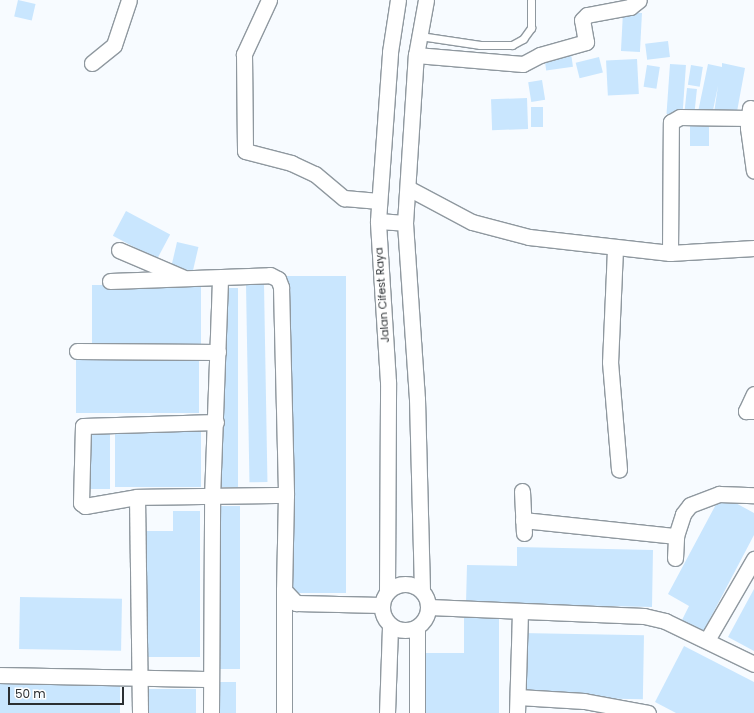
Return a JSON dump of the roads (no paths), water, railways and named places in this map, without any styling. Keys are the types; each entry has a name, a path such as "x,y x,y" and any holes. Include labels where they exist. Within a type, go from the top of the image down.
{"street":[{"path":"92,63 114,45 129,0"},
{"path":"269,0 244,54 244,151 291,163 315,174 344,198 379,201"},
{"name":"Jalan Cifest Raya","path":"387,591 388,382 378,221 390,52 398,0"},
{"path":"422,590 410,584 398,584 387,591 381,606 383,616 390,625 403,630 417,628 426,619 429,607 422,590 417,399 405,223 416,55 426,0"},
{"path":"416,55 523,64 540,55 586,42 582,20 587,15 630,7 639,0"},
{"path":"670,253 671,122 680,117 749,112 754,171"},
{"path":"408,188 482,227 529,237 615,248 670,253 754,248"},
{"path":"378,221 405,223"},
{"path":"615,248 610,362 619,470"},
{"path":"119,250 186,279"},
{"path":"110,281 220,279 270,275 280,282 286,495 284,713"},
{"path":"211,713 212,498 216,422 220,279"},
{"path":"77,351 218,352"},
{"path":"754,394 746,411 754,411"},
{"path":"216,422 83,426 82,505 137,497 212,498 286,495"},
{"path":"522,491 524,526 676,536"},
{"path":"675,558 676,536 683,514 697,501 719,494 754,495"},
{"path":"137,497 140,713"},
{"path":"707,640 754,559"},
{"path":"284,590 296,603 381,606"},
{"path":"429,607 644,616 665,621 754,664"},
{"path":"517,713 520,612"},
{"path":"388,713 390,625"},
{"path":"417,628 417,713"},
{"path":"0,675 139,675 211,679"},
{"path":"518,697 583,707 648,713"}],"lane":[{"path":"420,36 473,44 512,45 523,39 531,28 531,0"}]}
